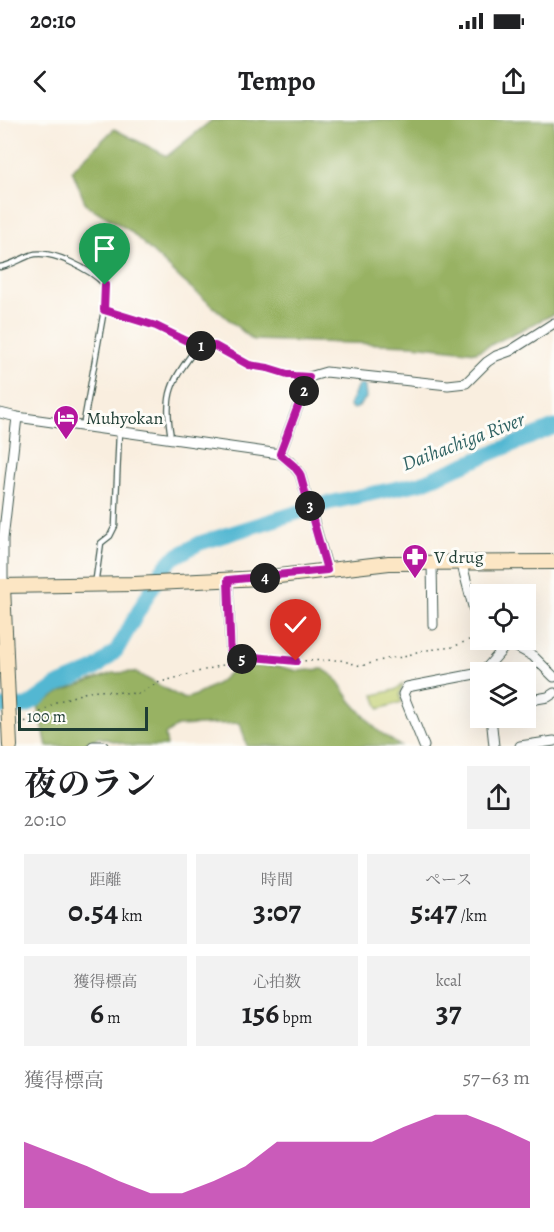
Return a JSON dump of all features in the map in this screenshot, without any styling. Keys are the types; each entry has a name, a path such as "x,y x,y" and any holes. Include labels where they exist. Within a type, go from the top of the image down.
{"street":[{"path":"280,454 309,377 326,372 459,385 471,379 496,356 510,351 554,323"},
{"path":"0,413 83,427 280,454 300,474 327,570"},
{"path":"10,746 2,586 3,539 17,417"},
{"path":"461,561 470,595"},
{"path":"432,562 433,625"},
{"path":"2,586 228,580 389,563 554,562"},
{"path":"228,580 231,662"},
{"path":"489,662 499,650"},
{"path":"522,650 533,656 554,678"},
{"path":"424,746 403,694 407,687 470,674"},
{"path":"536,699 548,697 554,693"},
{"path":"492,728 494,746"},
{"path":"520,746 554,741"},
{"path":"93,746 103,746"}],"lane":[{"path":"0,267 38,254 58,256 103,282 106,290 104,310 83,427"},
{"path":"104,310 156,326 197,346 215,346 249,365 294,376 309,377"},
{"path":"171,439 168,396 180,368 197,346"},
{"path":"96,578 102,543 110,536 115,526 119,432"}],"path":[{"path":"9,728 56,702 93,690 140,694 157,682 244,658 262,657 296,661 340,660 361,666 404,657 419,651 453,646 470,638"}],"green space":[{"path":"212,120 554,120 554,314 476,352 414,345 253,340 183,281 129,230 86,205 72,170 114,129 167,156"},
{"path":"277,666 298,671 323,669 335,677 351,701 377,730 400,746 247,746 240,723 177,726 165,735 167,746 133,746 98,737 85,746 47,746 38,706 60,692 113,673 135,672 184,699 218,683 236,667"},
{"path":"403,684 400,694 402,702 379,709 374,695 395,690"}],"water":[{"path":"363,384 366,398 357,408 353,409 349,406 358,385"}],"waterway":[{"name":"Daihachiga River","path":"0,707 27,706 55,686 95,669 116,651 162,570 173,558 200,543 328,503 421,483 554,427"}],"place":[{"name":"Muhyokan","path":"66,441"},
{"name":"V drug","path":"415,580"}],"route":[{"path":"105,285 104,310 156,326 197,346 207,345 221,348 249,365 289,375 309,377 280,454 300,474 327,570 228,580 231,662 254,657 296,661"}]}
